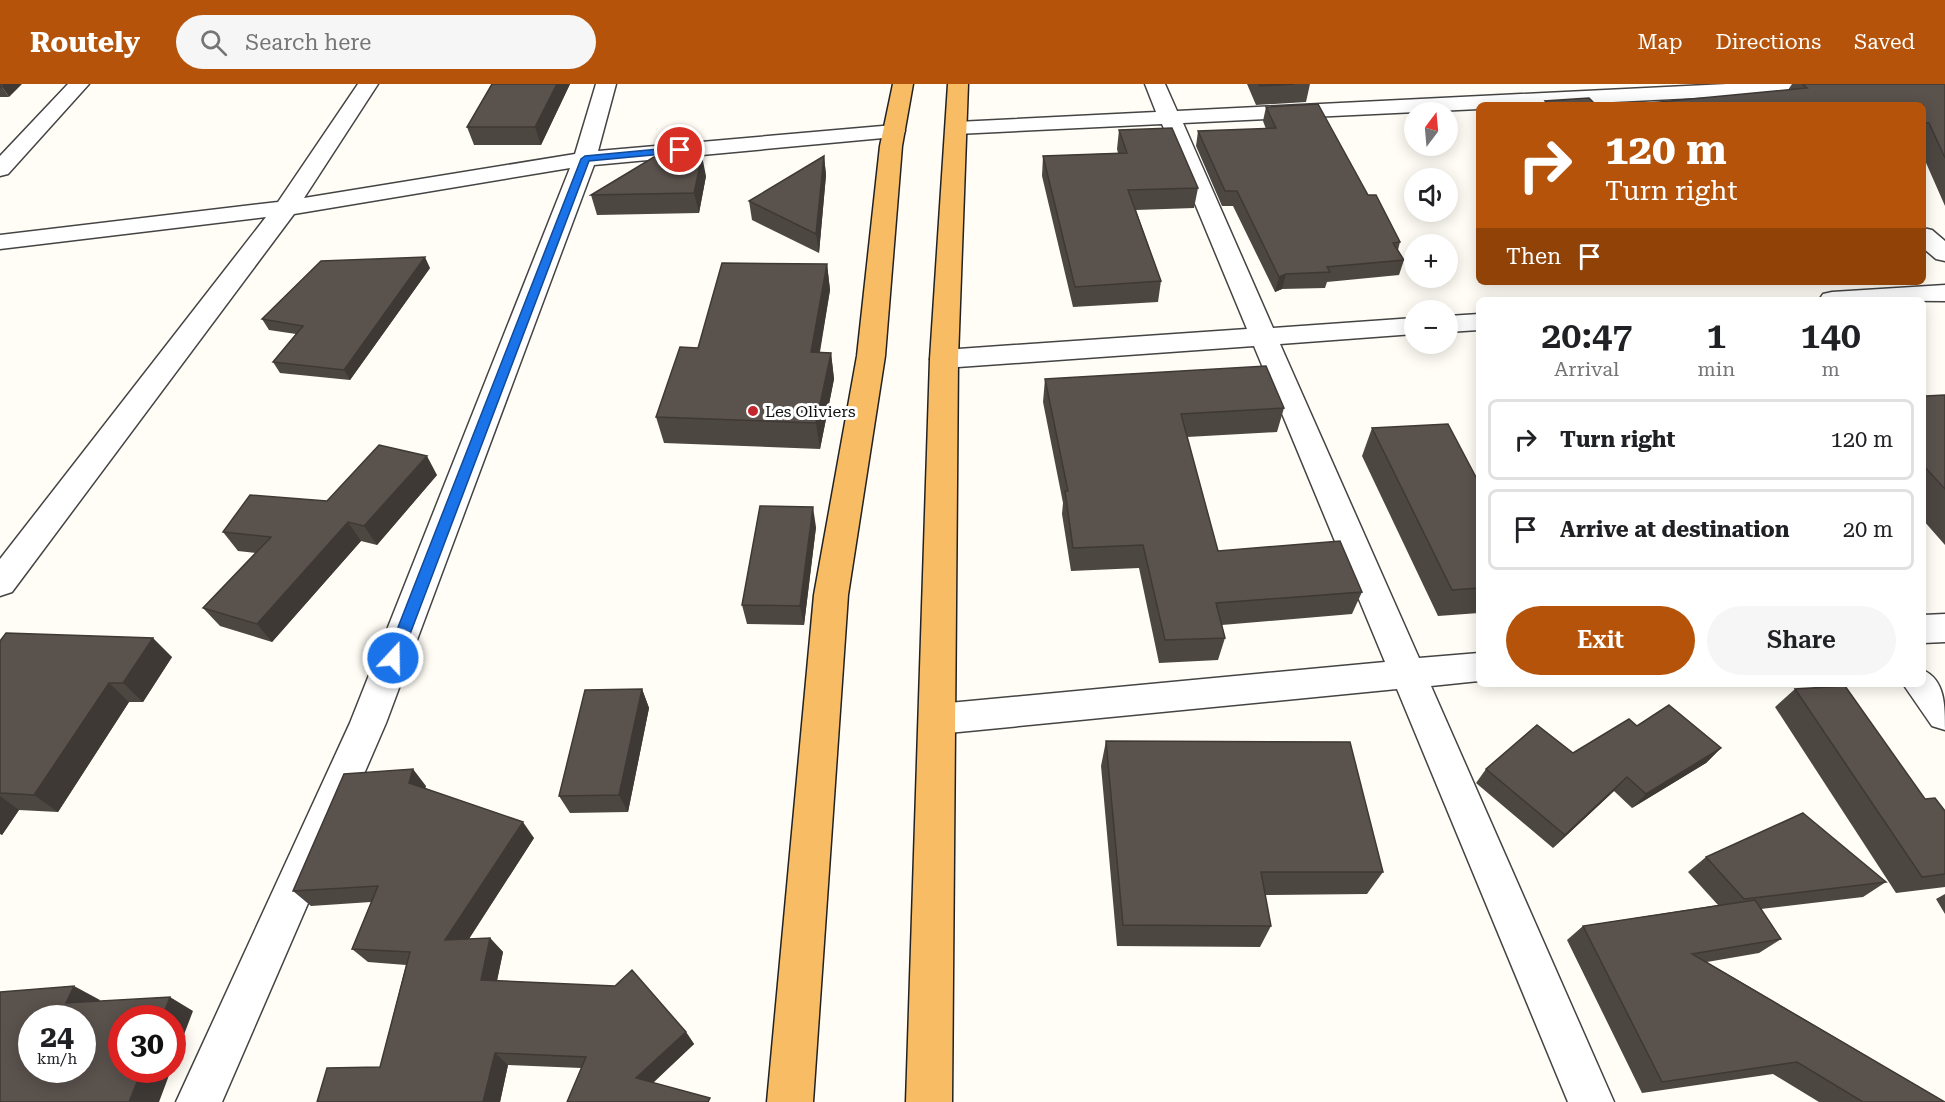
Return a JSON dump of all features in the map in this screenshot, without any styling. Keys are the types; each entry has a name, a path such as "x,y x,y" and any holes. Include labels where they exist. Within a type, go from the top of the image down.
{"highway":[{"path":"790,1102 831,595 871,356 890,158 903,84"},
{"path":"929,1102 944,359 958,84"}],"street":[{"path":"0,169 79,84"},
{"path":"0,583 286,208 368,84"},
{"path":"199,1102 368,723 585,159 606,84"},
{"path":"1155,84 1591,1102"},
{"path":"1439,84 1452,102"},
{"path":"1487,102 1752,86 1853,84"},
{"path":"1752,86 1770,102"},
{"path":"1458,104 1476,103"},
{"path":"957,128 1404,106"},
{"path":"0,242 286,208 585,159 894,130"},
{"path":"1926,237 1945,254"},
{"path":"1880,297 1945,293"},
{"path":"1458,323 1476,322"},
{"path":"944,359 1404,327"},
{"path":"1926,629 1945,627"},
{"path":"938,719 1476,667"},
{"path":"1923,687 1945,715"}],"building":[{"path":"492,84 557,84 535,127 467,127"},
{"path":"1259,84 1294,84 1260,86"},
{"path":"1802,84 1945,84 1945,158 1929,123 1926,123 1926,102 1660,102 1807,88"},
{"path":"1589,98 1593,102 1546,102"},
{"path":"1318,104 1368,195 1376,195 1400,242 1393,243 1404,260 1327,267 1330,272 1286,274 1279,277 1237,191 1225,191 1198,131 1276,128 1266,107"},
{"path":"1172,128 1198,188 1128,190 1161,281 1075,287 1043,156 1127,153 1119,130"},
{"path":"702,156 694,193 591,195 654,157"},
{"path":"824,156 816,234 749,201"},
{"path":"425,257 344,370 273,362 303,326 262,319 321,261"},
{"path":"722,263 827,264 811,352 831,353 816,423 656,417 680,347 698,348"},
{"path":"1266,366 1284,408 1181,414 1218,551 1340,541 1362,592 1216,603 1225,638 1165,640 1143,545 1073,548 1065,491 1068,491 1045,379"},
{"path":"1945,395 1945,489 1926,468 1926,396"},
{"path":"1448,424 1476,477 1476,588 1452,590 1372,428"},
{"path":"379,445 427,456 364,526 348,522 257,624 203,608 271,537 223,532 250,495 327,501"},
{"path":"760,506 813,507 800,606 742,605"},
{"path":"6,633 153,638 123,683 109,683 34,795 0,793 0,641"},
{"path":"1846,687 1925,799 1935,798 1945,811 1945,874 1922,877 1795,689"},
{"path":"642,689 619,795 559,796 585,690"},
{"path":"1669,705 1721,748 1646,794 1627,777 1565,835 1486,769 1537,725 1573,753 1629,719 1637,726"},
{"path":"1106,741 1350,742 1383,872 1261,872 1271,926 1123,925"},
{"path":"413,769 409,783 523,822 445,940 490,938 481,980 615,986 632,970 686,1032 636,1078 710,1098 708,1102 567,1102 586,1057 495,1053 483,1102 317,1102 327,1068 380,1067 410,952 352,949 378,886 293,891 344,774"},
{"path":"1803,813 1886,882 1744,899 1706,857"},
{"path":"1755,900 1781,939 1692,954 1945,1102 1863,1102 1797,1062 1662,1082 1583,926"},
{"path":"74,986 66,1003 170,997 167,1005 108,1005 108,1083 137,1083 129,1102 0,1102 0,992"}],"place":[{"name":"Les Oliviers","path":"753,411"}],"route":[{"path":"393,658 585,159 680,150"}]}
